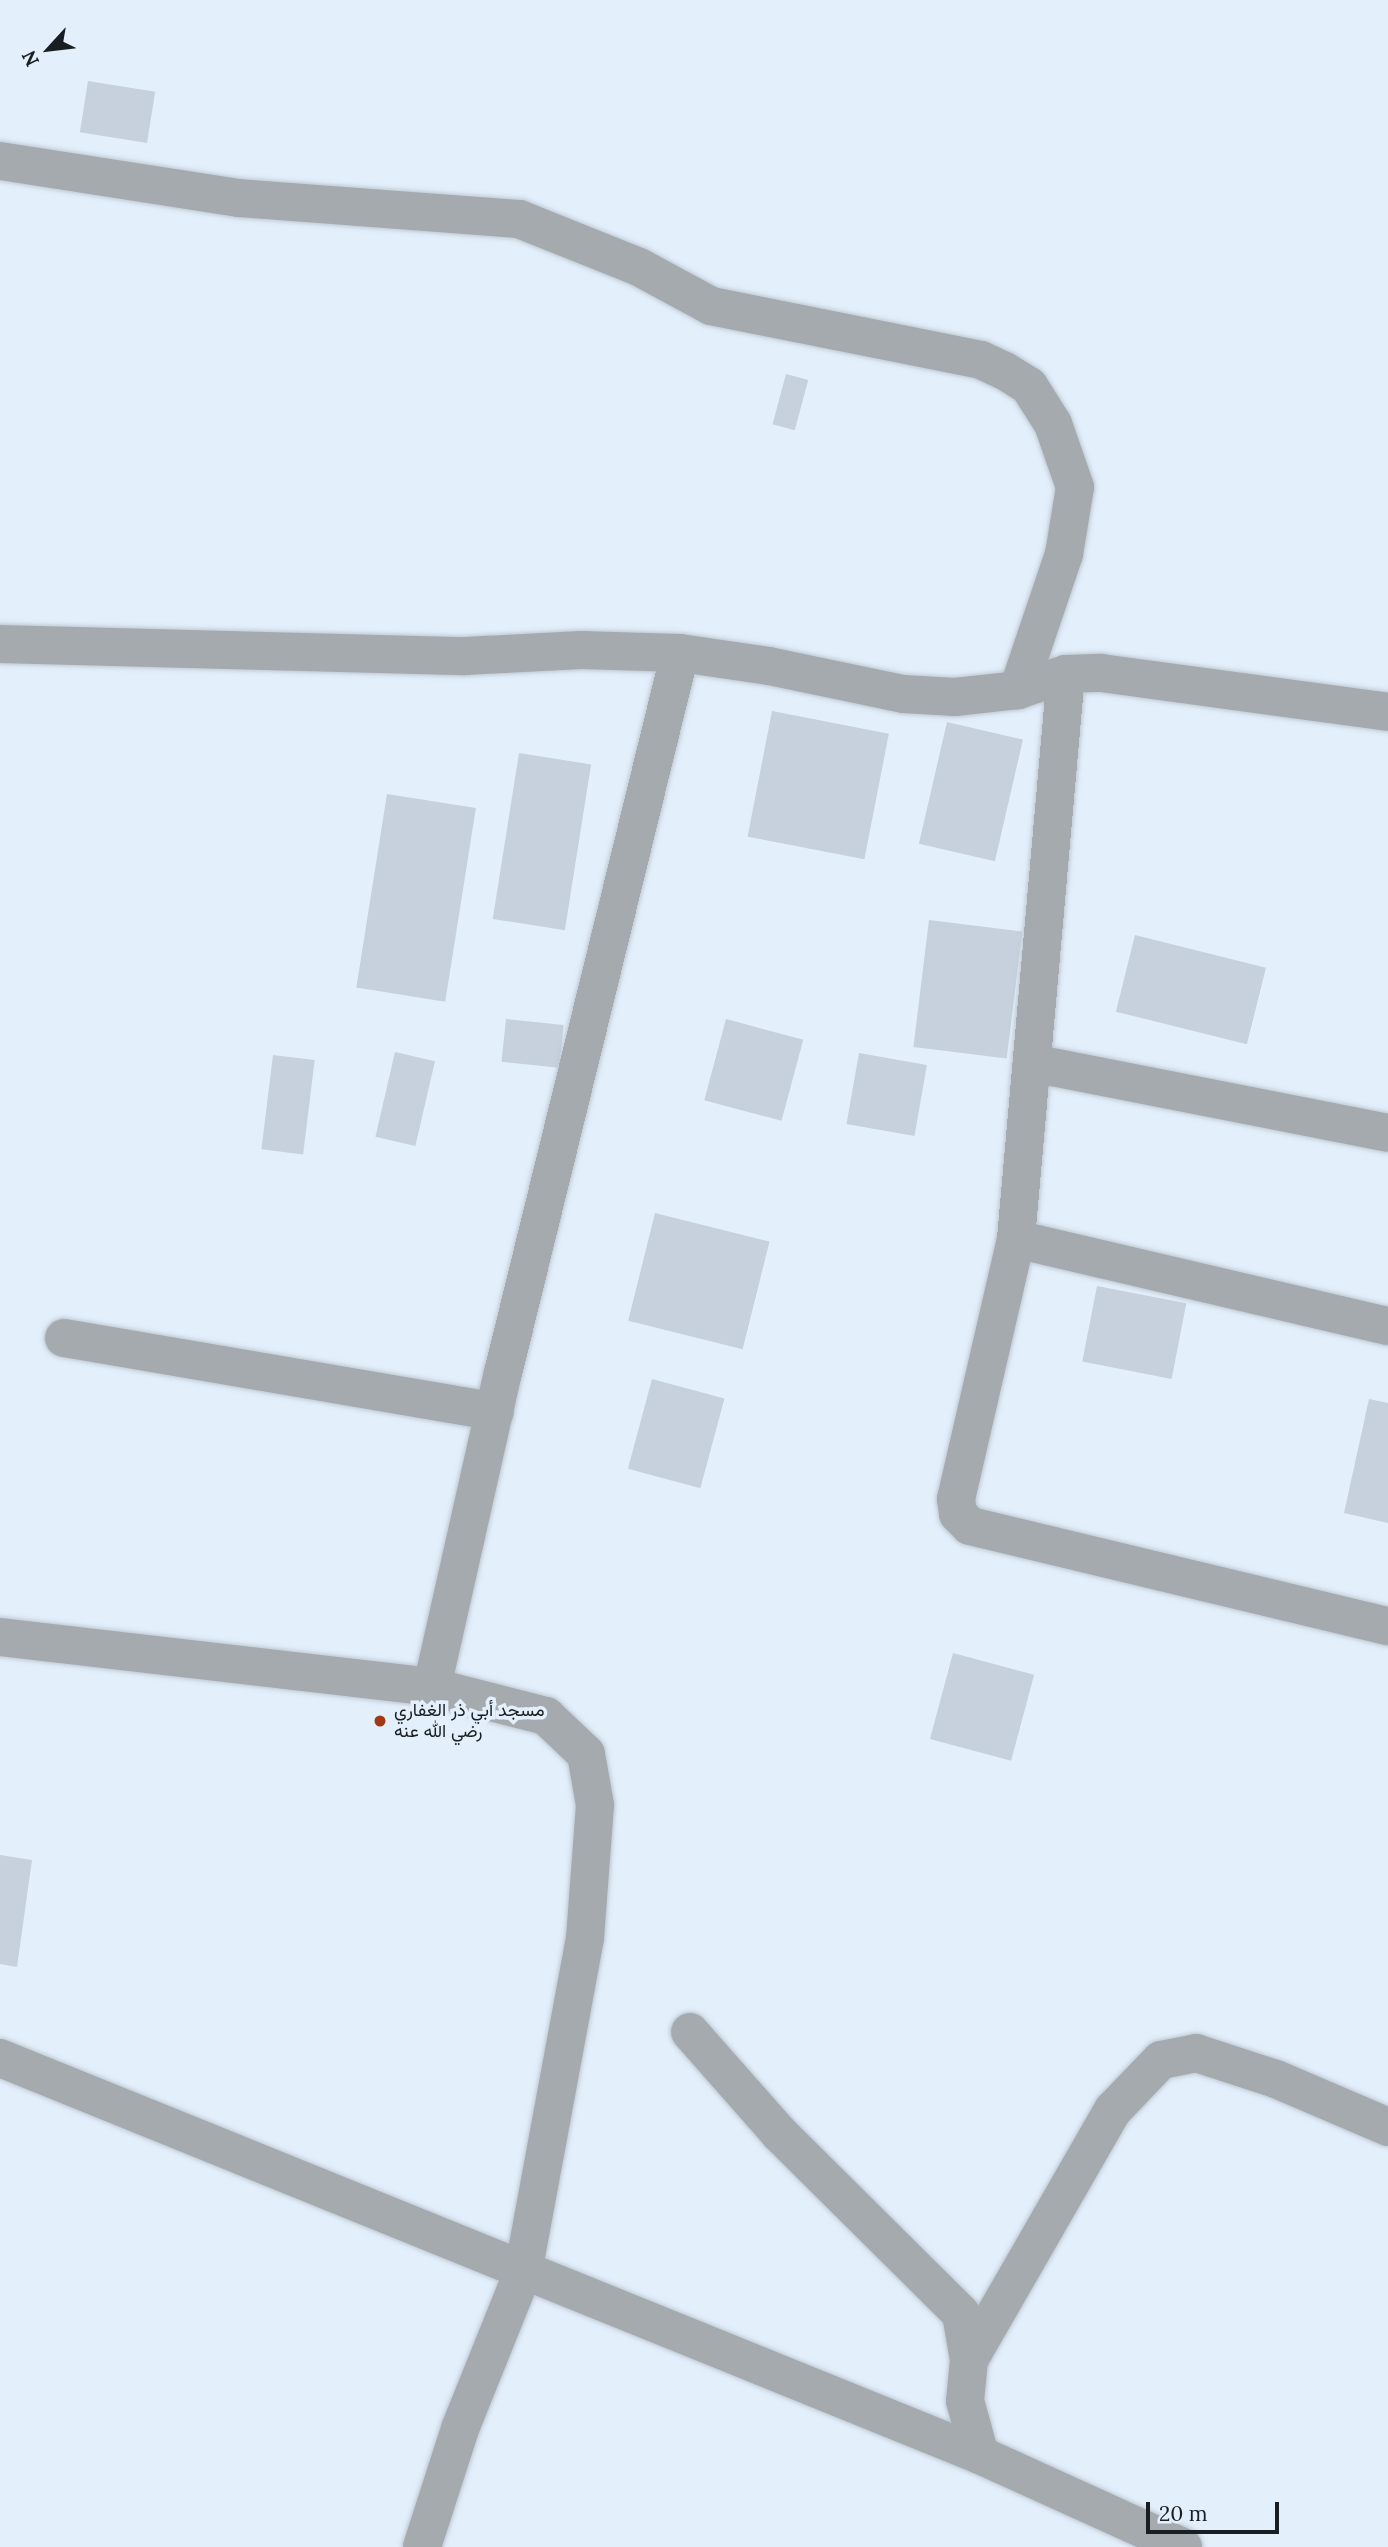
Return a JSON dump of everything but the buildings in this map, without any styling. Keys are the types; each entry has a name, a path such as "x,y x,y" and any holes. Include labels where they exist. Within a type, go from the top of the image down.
{"street":[{"path":"0,161 239,198 519,219 629,263 711,306 981,360 1005,371 1029,386 1053,424 1075,487 1064,554 1018,690"},
{"path":"0,644 465,656 581,650 680,653 769,666 902,694 955,697 1018,690 1066,674 1101,673 1388,712"},
{"path":"432,1687 495,1412 680,653"},
{"path":"1066,674 1016,1239 956,1499 958,1514 970,1526 1388,1626"},
{"path":"1032,1063 1388,1133"},
{"path":"1016,1239 1388,1326"},
{"path":"64,1338 495,1412"},
{"path":"0,1637 432,1687 546,1716 586,1754 596,1804 585,1938 523,2272 460,2429 422,2547"},
{"path":"690,2032 796,2150 961,2314 969,2360 965,2401 980,2455"},
{"path":"969,2360 1113,2110 1161,2060 1196,2053 1276,2079 1388,2127"},
{"path":"0,2058 980,2455 1183,2547"}],"place":[{"name":"مسجد أبي ذر الغفاري رضي الله عنه","path":"380,1721"}]}
